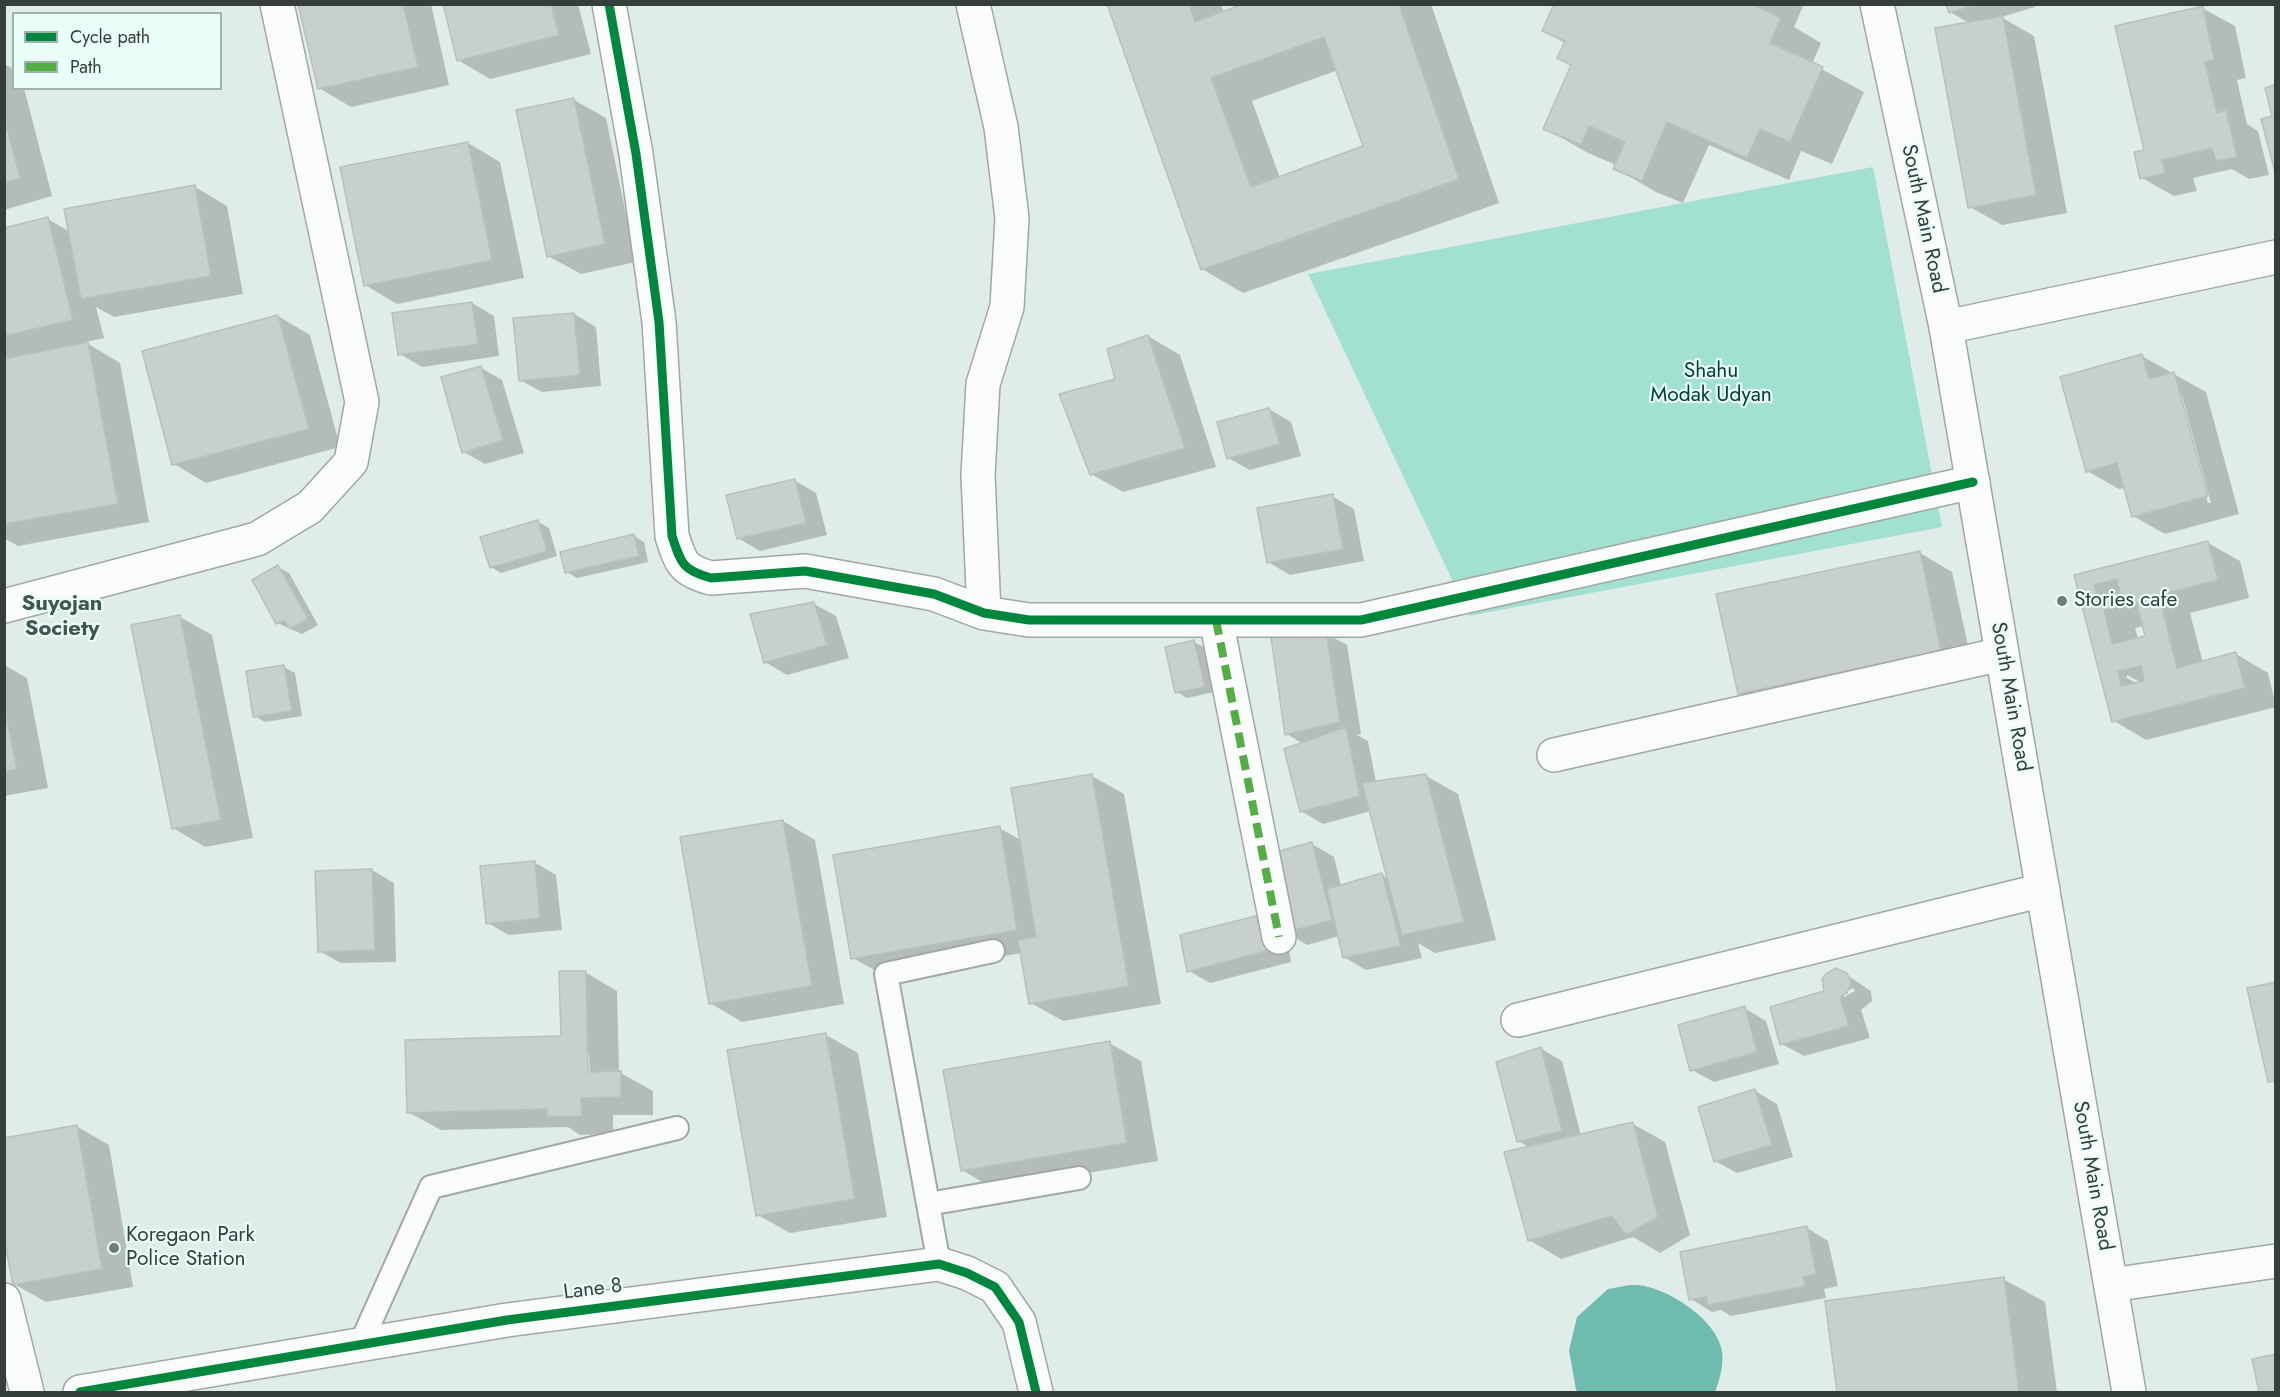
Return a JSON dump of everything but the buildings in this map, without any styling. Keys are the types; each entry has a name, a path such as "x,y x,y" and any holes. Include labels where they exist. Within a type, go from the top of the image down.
{"street":[{"path":"4,606 257,539 310,507 351,462 362,402 277,4"},
{"path":"609,4 636,154 659,322 672,536 681,563 698,574 711,578 817,573 934,594 984,613 1029,620 1361,620 1973,482"},
{"path":"973,4 1001,127 1012,218 1007,307 983,384 978,475 984,613"},
{"name":"South Main Road","path":"1877,4 1946,327 2129,1392"},
{"path":"1946,327 2276,257"},
{"path":"1216,620 1279,937"},
{"path":"1554,755 2002,654"},
{"path":"1518,1020 2043,890"},
{"path":"2111,1285 2276,1261"},
{"name":"Lane 8","path":"80,1392 507,1320 939,1264 967,1273 995,1287 1019,1322 1036,1392"},
{"path":"4,1300 27,1392"},
{"path":"4,1391 34,1392"}],"lane":[{"path":"939,1264 886,974 993,951"},
{"path":"360,1345 430,1187 677,1128"},
{"path":"928,1204 1079,1178"}],"green space":[{"name":"Shahu Modak Udyan","path":"1873,167 1942,527 1469,616 1308,274"}],"shaded area":[{"path":"1630,1285 1646,1286 1669,1295 1692,1309 1710,1327 1717,1337 1722,1353 1721,1370 1715,1392 1579,1392 1576,1390 1569,1350 1577,1317 1608,1289"}],"marked path":[{"path":"1216,620 1279,937"}],"cycle path":[{"path":"609,4 636,154 659,322 672,536 684,564 701,575 711,578 805,571 934,594 984,613 1029,620 1361,620 1973,482"},
{"path":"80,1392 507,1320 939,1264 967,1273 995,1287 1019,1322 1036,1392"}],"place":[{"name":"Stories cafe","path":"2062,601"},
{"name":"Koregaon Park Police Station","path":"114,1248"}],"district":[{"name":"Suyojan Society","path":"62,618"}]}
